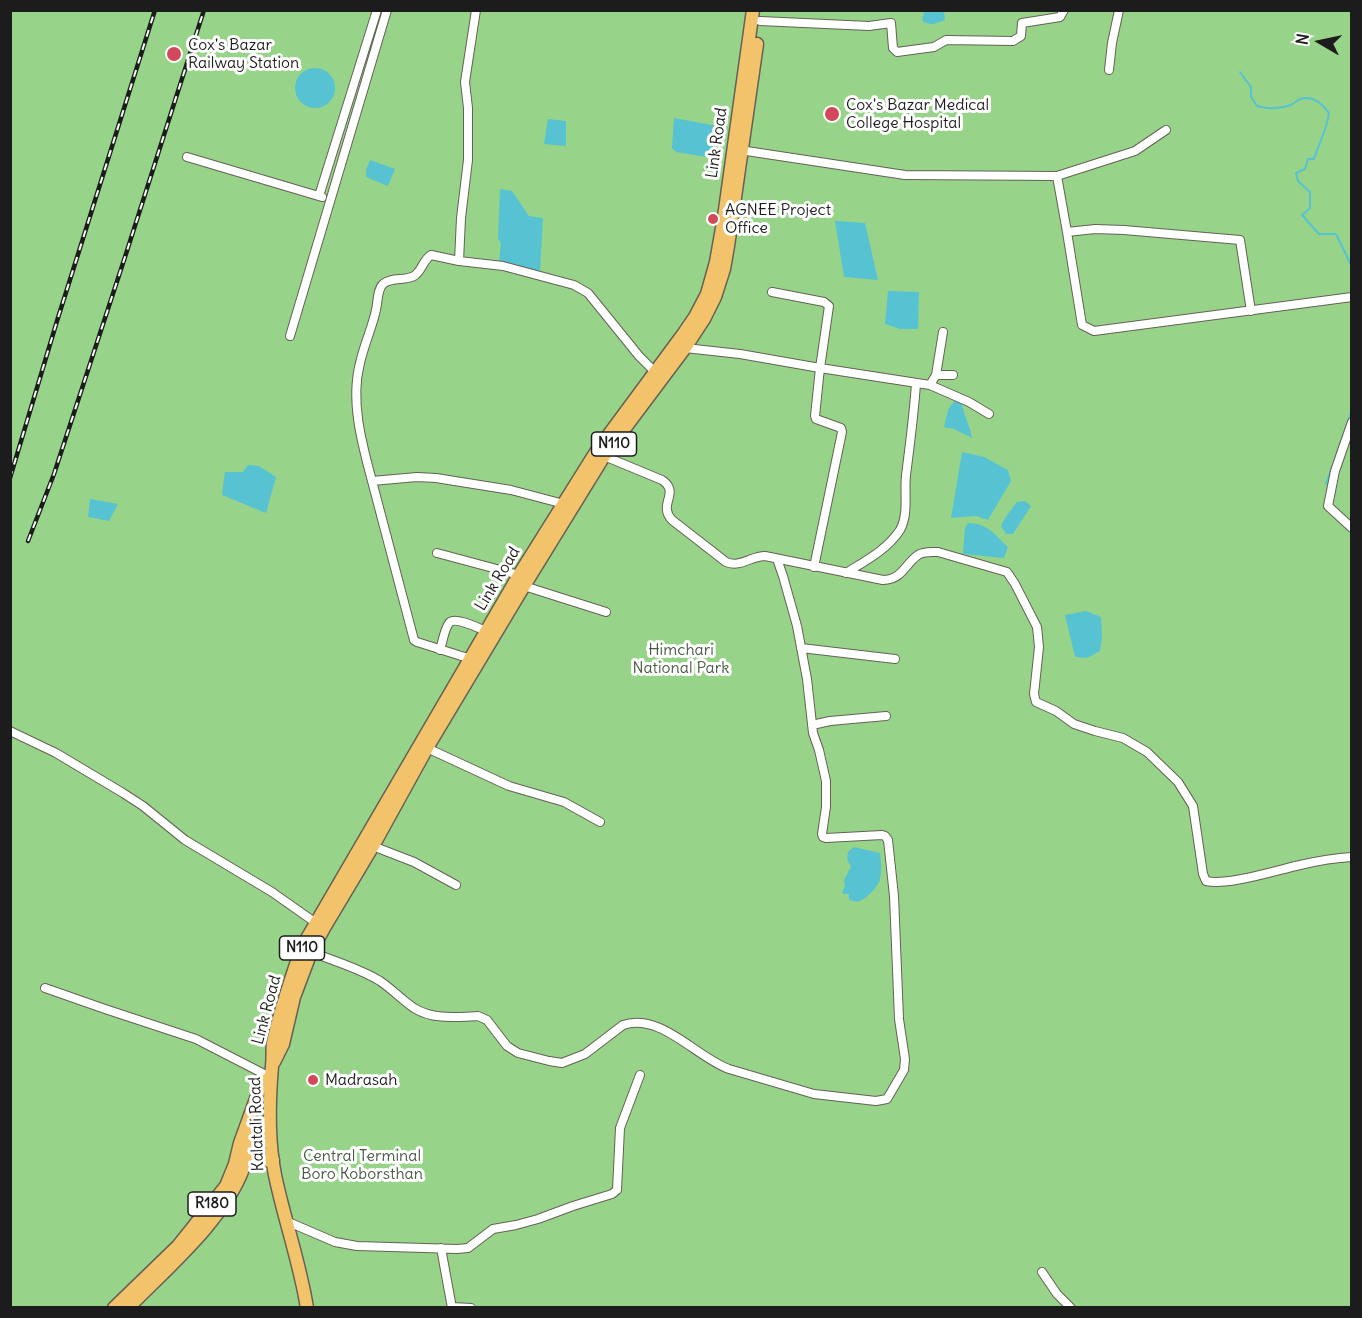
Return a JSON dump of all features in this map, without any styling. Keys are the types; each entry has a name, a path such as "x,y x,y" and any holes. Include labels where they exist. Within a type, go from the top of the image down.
{"main road":[{"name":"Link Road","path":"271,1071 283,1044 294,998 311,952 368,844 486,632 658,376 695,317 710,286 737,149 758,14"},
{"name":"Link Road","path":"271,1071 273,1044 286,994 302,947 428,748 564,504 596,452 658,376 685,348 704,319 715,297 728,246 737,149"},
{"name":"Kalatali Road","path":"271,1071 274,1172 307,1308"},
{"name":"R180","path":"128,1308 185,1251 216,1215 233,1189 243,1167 271,1071"},
{"name":"R180","path":"114,1308 178,1246 226,1186 261,1085 271,1071"},
{"path":"243,1167 253,1161 273,1160"},
{"name":"Kalatali Road","path":"303,1286 313,1308"}],"street":[{"path":"319,196 377,10"},
{"path":"290,336 387,10"},
{"path":"459,261 461,218 468,160 468,108 465,82 476,10"},
{"path":"758,14 869,26 891,23 893,48 897,52 934,47 946,40 1012,41 1021,36 1022,23 1060,17 1064,10"},
{"path":"1109,70 1119,10"},
{"path":"737,149 905,175 1057,176 1135,152 1166,130"},
{"path":"187,157 330,199"},
{"path":"1057,176 1082,325 1094,331 1352,297"},
{"path":"1067,232 1095,229 1124,230 1240,240 1251,311"},
{"path":"471,659 417,642 412,635 410,619 365,457 356,391 359,365 382,285 389,281 411,277 419,272 427,257 431,255 503,266 574,285 588,293 658,376"},
{"path":"771,292 824,302 829,306 815,416 816,419 841,428 842,432 814,567"},
{"path":"930,385 936,375 943,332"},
{"path":"685,348 740,354 930,385 969,402 989,414"},
{"path":"936,375 953,375"},
{"path":"846,573 890,544 901,528 906,507 906,478 916,383"},
{"path":"1352,422 1335,471 1328,506 1352,528"},
{"path":"604,456 669,484 667,515 726,562 732,564 760,556 882,580 898,576 918,555 938,552 1007,572 1037,627 1039,647 1034,694 1036,702 1056,711 1074,724 1122,738 1148,752 1178,782 1193,806 1206,881 1215,883 1352,856"},
{"path":"372,481 417,477 436,478 511,490 564,504"},
{"path":"437,553 522,580 606,612"},
{"path":"311,952 381,982 414,1009 441,1017 478,1016 483,1018 507,1046 518,1053 549,1061 562,1063 585,1053 627,1023 649,1024 662,1028 717,1065 729,1069 814,1094 876,1101 887,1099 904,1070 905,1059 899,1019 894,896 888,840 882,835 823,837 826,781 813,733 801,648 777,559"},
{"path":"440,650 448,624 452,621 459,621 486,632"},
{"path":"801,648 895,659"},
{"path":"812,725 830,720 886,716"},
{"path":"10,731 56,753 123,793 143,806 184,840 272,892 316,923"},
{"path":"428,748 509,786 564,802 600,822"},
{"path":"368,844 414,862 456,885"},
{"path":"45,988 196,1039 271,1071"},
{"path":"286,1221 335,1242 357,1246 457,1249 468,1248 493,1229 538,1219 612,1194 617,1190 620,1128 640,1075"},
{"path":"441,1248 452,1307 471,1308"},
{"path":"1042,1272 1057,1294 1071,1308"}],"green space":[{"name":"Himchari National Park","path":"10,11 1351,11 1351,1307 11,1307"}],"water":[{"path":"924,11 944,11 945,20 933,24 925,23 922,21"},
{"path":"315,68 329,74 335,88 329,102 315,108 301,102 295,88 301,74"},
{"path":"674,118 717,126 713,158 676,152 672,148"},
{"path":"548,119 566,121 566,146 544,144"},
{"path":"370,160 395,169 388,186 366,177"},
{"path":"500,189 512,191 529,216 543,218 540,272 499,262"},
{"path":"835,221 865,223 878,280 844,277"},
{"path":"888,291 919,292 918,329 900,329 885,324"},
{"path":"954,401 962,404 972,438 944,427 948,410"},
{"path":"962,452 984,457 1008,470 1011,481 988,520 976,516 951,518"},
{"path":"248,465 259,466 276,477 266,513 222,495 225,472 243,472"},
{"path":"90,499 118,504 109,521 88,517"},
{"path":"1025,501 1031,506 1013,534 1006,534 1001,526 1005,518 1017,502"},
{"path":"968,523 981,525 991,530 1008,547 1004,558 963,554 965,528"},
{"path":"1086,611 1101,617 1100,651 1087,658 1075,657 1065,615"},
{"path":"854,847 880,853 879,882 872,892 860,901 849,900 849,894 842,893 845,886 844,880 851,867 847,859 848,852"}],"waterway":[{"path":"1240,72 1251,87 1251,97 1257,106 1283,107 1300,99 1309,98 1320,103 1329,113 1314,159 1308,159 1305,169 1296,173 1298,181 1310,192 1310,208 1302,215 1319,234 1336,234 1352,267"},
{"path":"1326,484 1352,410"}],"railway":[{"path":"10,478 155,10"},
{"path":"28,541 54,474 204,10"}],"place":[{"name":"Cox's Bazar Railway Station","path":"174,54"},
{"name":"Cox's Bazar Medical College Hospital","path":"832,114"},
{"name":"AGNEE Project Office","path":"713,219"},
{"name":"Madrasah","path":"313,1080"}],"park label":[{"name":"Central Terminal Boro Koborsthan","path":"362,1165"}]}
